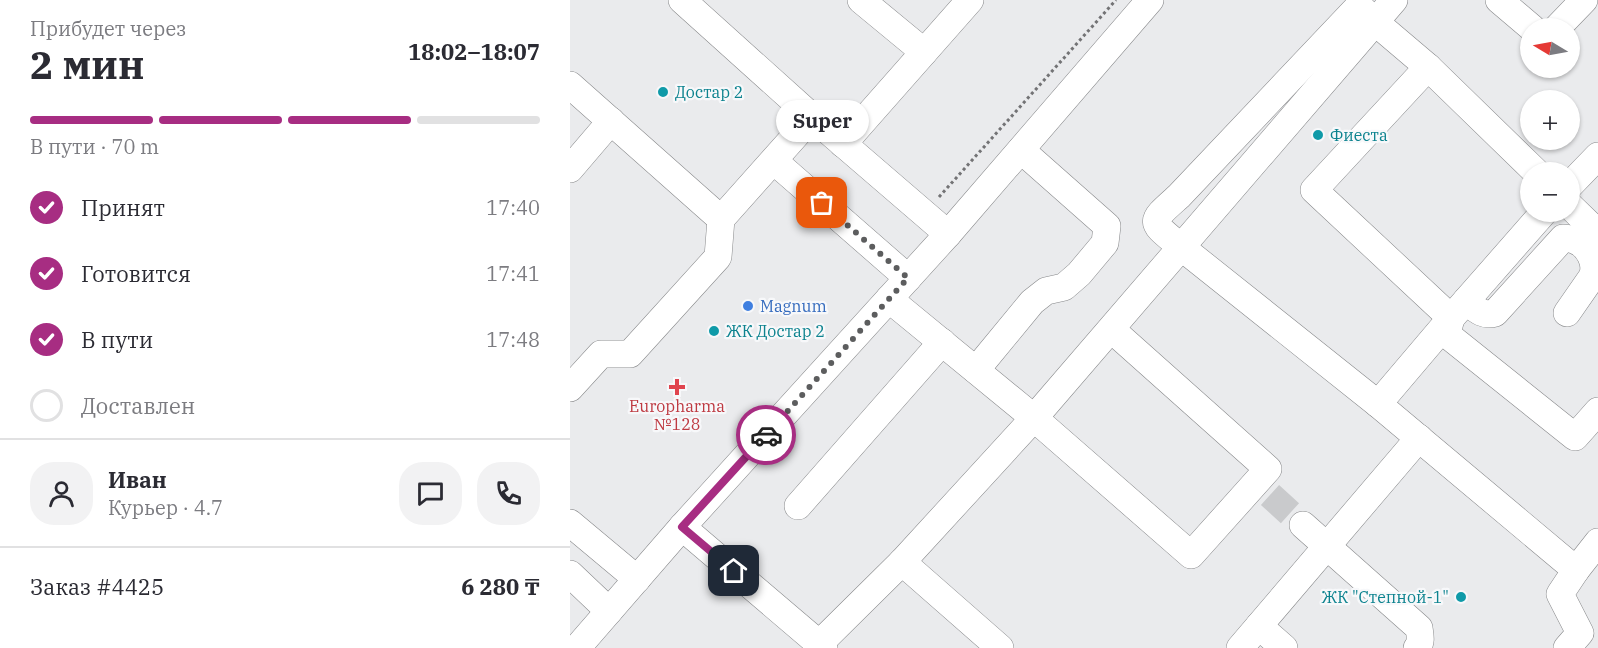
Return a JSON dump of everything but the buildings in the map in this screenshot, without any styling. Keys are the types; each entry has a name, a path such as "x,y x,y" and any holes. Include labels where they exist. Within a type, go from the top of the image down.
{"street":[{"path":"682,0 812,117 948,234"},
{"path":"861,0 924,52"},
{"path":"843,144 970,0"},
{"path":"577,648 682,527 948,234 1150,0"},
{"path":"1394,0 1362,9 1158,216 1156,224 1181,247 1378,404 1575,570"},
{"path":"1499,0 1520,18"},
{"path":"1567,18 1584,0"},
{"path":"1362,9 1428,66 1526,162"},
{"path":"682,527 822,646 1034,418 1181,247 1362,9"},
{"path":"1428,66 1314,190 1458,309 1482,314 1495,313 1563,238 1574,240 1583,246 1595,265 1595,272 1567,313"},
{"path":"570,84 722,219"},
{"path":"573,379 601,354 630,354 718,257 722,219 812,117"},
{"path":"570,169 611,121"},
{"path":"976,370 1032,302 1046,291 1064,287 1079,274 1105,243 1107,226 1020,150"},
{"path":"1580,175 1598,156"},
{"path":"774,161 908,278"},
{"path":"1580,216 1598,233"},
{"path":"1378,404 1535,222"},
{"path":"889,299 1034,418 1191,555 1263,489 1268,469 1111,329"},
{"path":"1458,309 1448,330 1450,337 1575,438 1598,411"},
{"path":"798,506 942,342"},
{"path":"1240,648 1419,438"},
{"path":"570,523 637,579"},
{"path":"1303,525 1419,628 1423,644"},
{"path":"1581,643 1560,594 1575,570 1598,542"},
{"path":"902,562 999,648"},
{"path":"570,574 609,611"},
{"path":"1259,626 1284,648"}],"path":[{"path":"924,214 1116,0"}],"tunnel":[{"path":"1270,495 1303,525"}],"way so far":[{"path":"766,435 908,278 822,203"}],"place":[{"name":"Достар 2","path":"663,92"},
{"name":"Фиеста","path":"1318,135"},
{"name":"Super","path":"822,203"},
{"name":"Magnum","path":"748,306"},
{"name":"ЖК Достар 2","path":"714,331"},
{"name":"Europharma №128","path":"677,387"},
{"name":"ЖК \"Степной-1\"","path":"1461,597"}],"route":[{"path":"734,571 682,527 766,435"}]}
